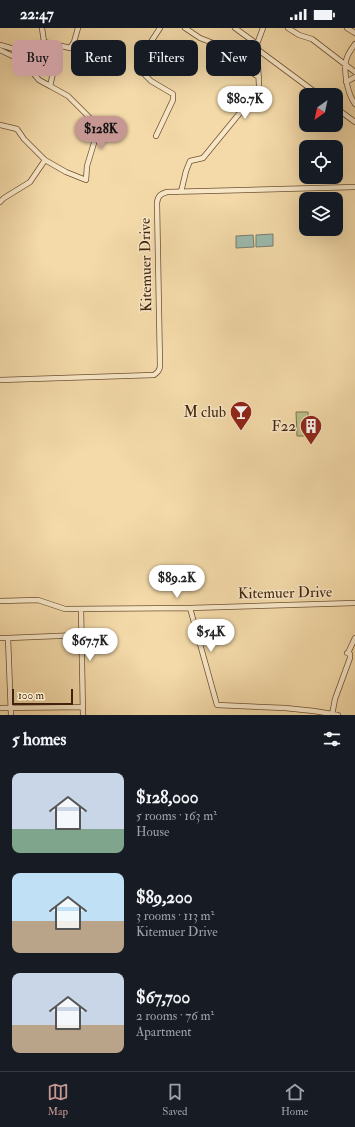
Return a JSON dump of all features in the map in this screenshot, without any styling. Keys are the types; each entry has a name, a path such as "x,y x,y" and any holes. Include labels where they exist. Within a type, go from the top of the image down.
{"street":[{"path":"42,28 44,40"},
{"path":"63,46 70,48 74,42 78,28"},
{"path":"156,136 173,100 173,94 151,81 143,73 144,64 141,60 143,54 160,28"},
{"path":"181,192 190,161 203,158 258,92 258,78 222,55 218,45 200,38 185,28"},
{"path":"235,28 249,40"},
{"path":"259,40 263,28"},
{"path":"288,28 299,35 312,39 355,72"},
{"path":"346,28 355,33"},
{"path":"355,44 348,56 346,65 346,82 351,99 355,104"},
{"path":"0,45 12,48"},
{"path":"0,50 23,61 39,80 68,96 93,121 97,133 87,166 86,180 66,172 45,160 24,139 17,129 0,125"},
{"path":"261,50 310,88"},
{"path":"50,86 52,76"},
{"path":"346,82 355,77"},
{"path":"343,113 355,122"},
{"path":"0,202 30,182 38,173 45,160"},
{"name":"Kitemuer Drive","path":"0,380 154,375 157,373 160,369 160,364 156,203 158,197 162,194 167,192 355,187"},
{"name":"Kitemuer Drive","path":"0,601 38,600 65,609 190,608 355,603"},
{"path":"190,608 217,705 285,708 338,715"},
{"path":"81,609 83,715"},
{"path":"0,638 82,636"},
{"path":"8,638 12,715"},
{"path":"332,714 335,700 349,661 350,655 347,653 355,638"},
{"path":"0,708 83,707"}],"green space":[{"path":"296,412 308,412 309,436 297,436"}],"shaded area":[{"path":"273,234 273,246 256,247 256,235"},
{"path":"253,235 254,247 236,248 236,236"}],"place":[{"name":"M club","path":"241,432"},
{"name":"F22","path":"311,446"}]}
